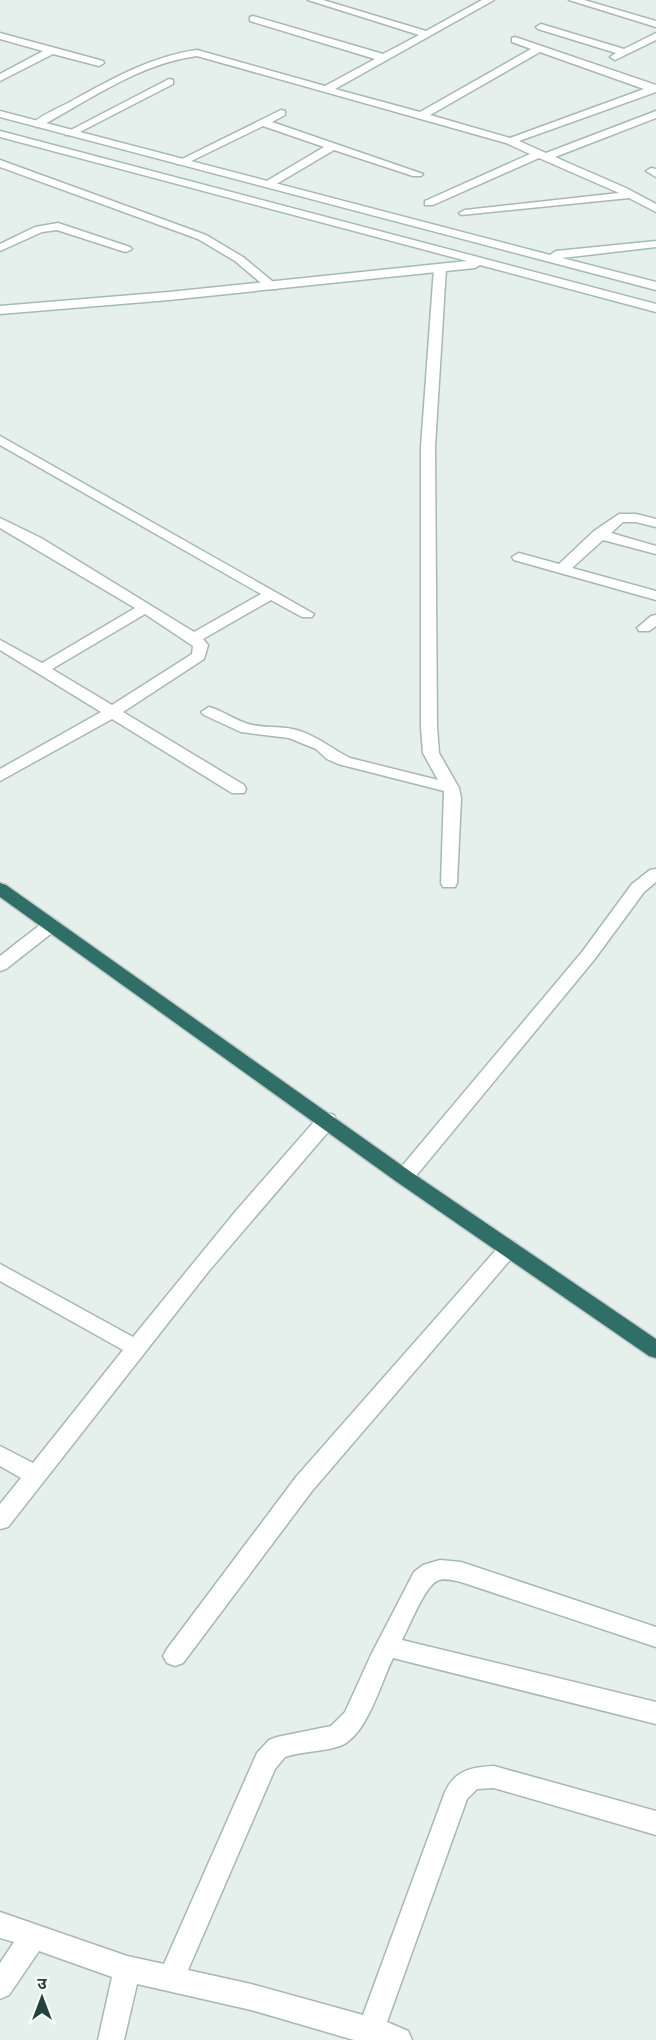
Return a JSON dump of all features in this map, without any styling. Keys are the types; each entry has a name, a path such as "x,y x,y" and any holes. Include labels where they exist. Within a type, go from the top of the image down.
{"highway":[{"path":"0,889 404,1177 656,1350"}],"street":[{"path":"313,0 427,34"},
{"path":"327,89 489,0"},
{"path":"574,0 656,24"},
{"path":"253,19 384,58"},
{"path":"541,27 624,52"},
{"path":"0,36 99,63"},
{"path":"594,67 656,36"},
{"path":"515,40 656,88"},
{"path":"421,116 540,48"},
{"path":"3,74 52,50"},
{"path":"37,124 160,61 187,53 206,54 510,141 544,154 656,209"},
{"path":"69,133 169,82"},
{"path":"510,141 656,88"},
{"path":"181,162 281,113"},
{"path":"0,114 656,286"},
{"path":"429,203 544,154 656,114"},
{"path":"262,122 417,174"},
{"path":"0,134 303,212 656,308"},
{"path":"269,184 333,146"},
{"path":"0,163 202,237 239,259 272,286"},
{"path":"465,213 631,195"},
{"path":"0,248 39,229 58,226 126,249"},
{"path":"0,310 272,286 656,244"},
{"path":"440,268 428,447 429,727 431,753 451,788 453,798 449,883"},
{"path":"0,440 307,614"},
{"path":"562,569 619,518 636,518 656,523"},
{"path":"0,522 36,541 195,638 201,645 199,656 112,712 0,776"},
{"path":"599,534 656,550"},
{"path":"519,557 656,596"},
{"path":"195,638 271,594"},
{"path":"42,669 145,608"},
{"path":"0,644 238,789"},
{"path":"209,712 247,729 276,730 294,734 322,746 333,756 344,761 451,788"},
{"path":"404,1177 588,956 638,888 656,874"},
{"path":"0,965 51,925"},
{"path":"0,1520 136,1348 293,1156 327,1120"},
{"path":"175,1656 304,1484 509,1248"},
{"path":"0,1272 136,1348"},
{"path":"0,1455 36,1476"},
{"path":"171,1979 266,1761 277,1748 339,1735 353,1720 422,1579 430,1571 441,1568 461,1572 656,1637"},
{"path":"388,1647 656,1713"},
{"path":"369,2035 457,1792 472,1778 494,1777 656,1823"},
{"path":"0,1925 127,1970 251,1997 369,2035 399,2040"},
{"path":"0,1986 33,1937"},
{"path":"111,2040 127,1970"}]}
